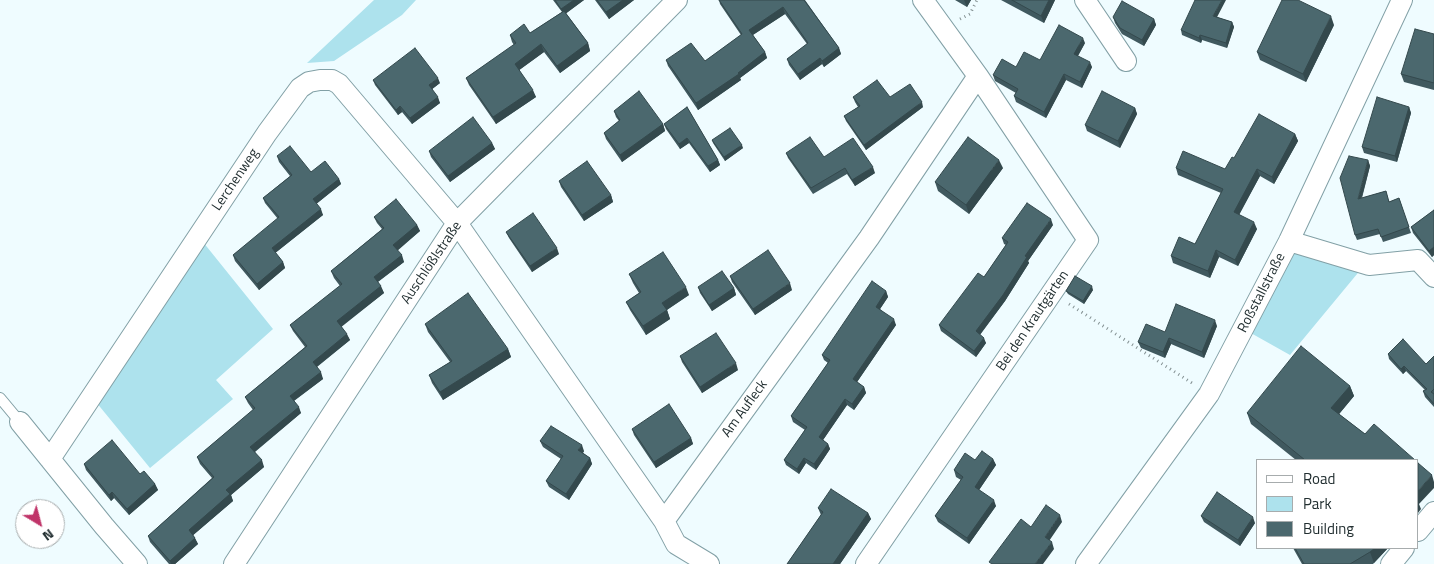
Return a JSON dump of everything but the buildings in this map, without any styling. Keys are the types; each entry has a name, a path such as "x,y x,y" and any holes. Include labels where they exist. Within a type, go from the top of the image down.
{"street":[{"name":"Auschlößlstraße","path":"234,564 457,223 677,0"},
{"path":"923,0 978,76"},
{"path":"1085,0 1126,60"},
{"name":"Roßstallstraße","path":"1086,564 1209,394 1289,241 1402,0"},
{"name":"Bei den Krautgärten","path":"866,564 1088,240 978,76"},
{"name":"Am Aufleck","path":"664,521 869,238 978,76"},
{"name":"Lerchenweg","path":"50,459 267,134 300,88 309,82 332,80 339,84 457,223"},
{"path":"457,223 664,521 676,544 709,564"},
{"path":"1289,241 1369,265 1418,260 1434,277"},
{"path":"20,422 137,564"},
{"path":"1419,530 1434,512"},
{"path":"1391,564 1403,549"}],"lane":[{"path":"0,398 20,422"}],"path":[{"path":"1052,292 1209,394"}],"green space":[{"path":"374,0 416,0 402,15 334,61 307,63"},
{"path":"203,242 273,329 216,380 233,399 150,468 96,402"},
{"path":"1292,247 1362,268 1290,355 1249,332"}]}
